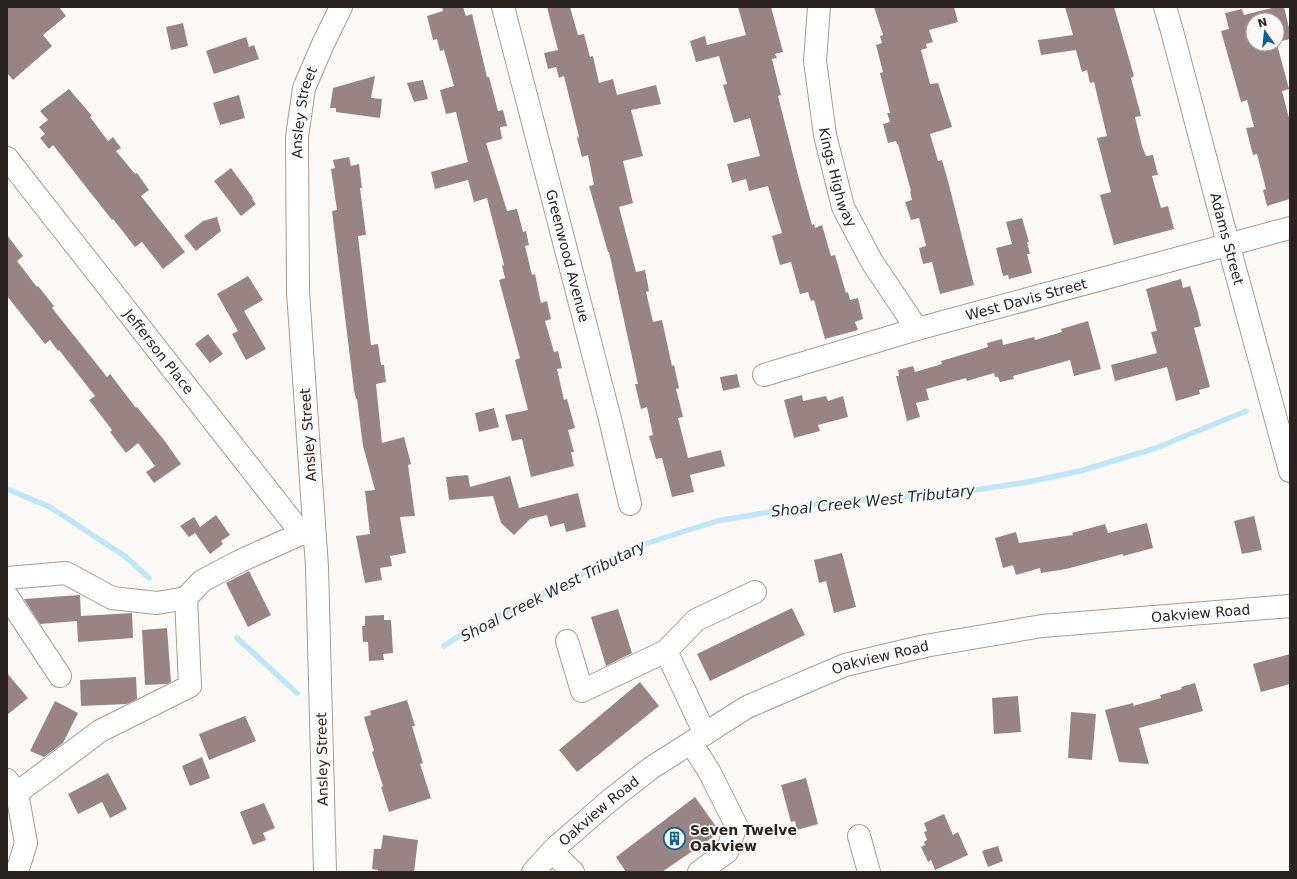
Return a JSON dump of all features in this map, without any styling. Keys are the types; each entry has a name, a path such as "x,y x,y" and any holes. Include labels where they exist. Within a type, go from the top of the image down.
{"street":[{"name":"Ansley Street","path":"325,872 321,697 310,536 298,292 297,137 304,88 322,44 341,7"},
{"name":"Greenwood Avenue","path":"503,7 612,427 630,504"},
{"name":"Kings Highway","path":"819,7 815,61 825,135 843,207 872,262 917,329"},
{"name":"Adams Street","path":"1165,7 1290,471"},
{"name":"Jefferson Place","path":"7,158 295,525 310,536"},
{"name":"West Davis Street","path":"764,375 917,329 1290,228"},
{"path":"7,578 66,572 112,598 157,603 186,598 202,581 240,561 310,536"},
{"path":"567,641 582,691 666,651 696,620 755,592"},
{"path":"7,596 60,676"},
{"path":"17,872 26,843 12,787 100,731 190,686 186,598"},
{"name":"Oakview Road","path":"533,872 552,852 610,801 651,768 747,707 845,665 925,646 1042,626 1290,606"},
{"path":"666,651 709,771 736,825 727,852 698,872"},
{"path":"859,836 869,872"},
{"path":"552,852 573,872"}],"building":[{"path":"7,7 59,7 66,16 43,35 52,46 13,80 7,73"},
{"path":"442,7 463,7 466,16 472,14 487,77 489,77 498,111 503,110 507,126 500,127 502,139 486,143 507,211 517,209 523,232 526,231 529,245 525,246 532,275 535,274 541,303 547,301 551,319 545,321 554,352 558,351 562,368 557,369 564,400 567,399 575,428 568,430 574,452 571,452 574,466 531,477 522,439 512,441 505,415 528,410 515,360 520,358 499,280 505,278 502,266 504,265 487,198 474,202 468,180 435,189 431,172 468,162 456,112 446,114 440,90 454,86 444,50 440,51 437,39 433,40 427,16 443,11"},
{"path":"547,7 570,7 578,35 584,34 590,57 593,56 599,83 613,79 617,95 656,85 661,104 631,110 643,156 623,161 633,203 619,207 636,272 645,270 649,291 646,292 653,322 662,320 672,366 674,365 679,388 676,389 683,417 678,418 688,458 721,450 725,466 690,475 694,492 672,497 662,458 656,459 649,436 653,435 647,407 641,409 635,384 638,384 609,252 589,186 594,185 588,155 582,157 577,138 579,137 564,76 559,78 556,67 548,69 544,53 558,50"},
{"path":"738,7 771,7 783,52 775,54 777,58 772,59 781,95 778,96 799,179 812,225 814,224 815,228 822,225 831,256 835,255 846,293 848,292 850,300 858,298 863,319 855,322 858,330 825,339 814,300 811,301 808,292 800,294 791,262 780,265 772,236 782,233 768,186 749,191 746,179 732,183 727,164 760,156 750,118 734,123 723,85 727,84 719,56 696,62 690,41 705,36 707,45 746,35"},
{"path":"874,7 954,7 958,22 929,30 933,42 926,44 927,48 921,50 930,84 938,83 952,127 930,134 938,161 942,160 974,285 940,294 932,262 923,264 919,248 926,246 919,218 911,220 905,202 912,200 911,191 898,144 896,141 888,143 883,124 890,122 887,113 890,113 880,73 883,72 876,45 882,43 880,36 883,35"},
{"path":"1065,7 1114,7 1134,76 1131,78 1141,116 1135,117 1142,146 1146,156 1153,155 1158,175 1152,176 1161,208 1168,206 1174,229 1114,245 1100,195 1111,192 1097,138 1107,136 1094,82 1090,83 1087,70 1082,72 1076,50 1041,55 1038,40 1073,35"},
{"path":"1276,7 1284,7 1290,32 1290,39 1285,40 1285,12 1256,12"},
{"path":"1242,9 1244,15 1245,52 1279,52 1289,89 1282,91 1290,122 1290,199 1267,206 1263,190 1266,189 1257,154 1253,155 1246,128 1254,127 1247,100 1241,102 1221,31 1229,29 1225,13"},
{"path":"183,23 188,46 171,50 166,27"},
{"path":"246,37 249,47 254,45 259,59 214,74 206,51"},
{"path":"375,76 371,98 382,99 380,118 336,112 336,108 330,108 333,88"},
{"path":"423,80 428,99 414,102 407,83"},
{"path":"69,89 92,116 90,117 108,141 113,137 121,148 116,151 135,174 137,173 149,190 141,196 185,252 163,269 142,242 135,247 53,145 49,149 40,138 45,134 39,127 48,120 40,111"},
{"path":"239,95 245,118 220,125 213,103"},
{"path":"349,157 351,166 359,164 362,188 360,188 366,235 358,236 371,345 378,344 381,365 384,365 386,382 376,384 382,443 404,437 411,464 408,465 415,516 400,517 406,553 390,556 392,566 380,568 382,580 365,583 356,536 370,534 365,491 375,490 363,446 357,399 354,390 332,211 337,210 331,169 335,168 333,160"},
{"path":"231,168 256,204 241,216 214,181"},
{"path":"217,217 221,231 196,251 184,236 203,221"},
{"path":"1022,218 1029,242 1027,242 1030,254 1027,254 1032,273 1009,279 1008,275 1003,276 996,248 1012,244 1006,222"},
{"path":"7,235 23,256 17,261 54,306 52,308 107,377 110,374 136,408 137,407 164,440 181,464 154,483 146,472 155,466 138,443 126,453 110,432 112,430 89,400 95,396 59,350 58,351 50,340 45,344 7,296"},
{"path":"248,276 263,300 244,311 266,349 246,360 232,334 238,331 217,294"},
{"path":"1181,279 1183,288 1190,286 1198,313 1201,326 1194,328 1210,387 1199,390 1200,394 1176,401 1167,367 1115,381 1111,365 1157,353 1151,332 1157,331 1146,289"},
{"path":"1088,321 1101,369 1074,376 1070,360 1013,376 1014,379 1000,382 998,377 995,377 994,373 967,381 966,378 926,389 929,400 916,403 920,417 907,421 896,376 899,376 898,370 913,366 915,372 942,364 941,361 988,347 987,343 1002,339 1003,345 1034,337 1035,340 1062,332 1061,329"},
{"path":"208,334 223,354 210,363 195,344"},
{"path":"737,374 740,387 723,391 720,377"},
{"path":"802,395 803,401 826,396 828,401 843,396 848,417 818,425 820,431 794,438 784,400"},
{"path":"494,408 499,427 479,432 475,413"},
{"path":"468,475 470,487 510,476 519,508 578,493 586,527 566,532 564,523 550,527 547,515 530,519 514,535 501,523 493,496 449,500 446,477"},
{"path":"216,515 230,535 221,541 223,544 210,554 195,533 189,537 180,526 194,517 200,527"},
{"path":"1254,516 1262,550 1242,554 1234,521"},
{"path":"1147,523 1153,548 1123,556 1123,554 1066,569 1041,573 1040,568 1016,575 1013,565 1003,568 995,538 1016,532 1019,543 1073,535 1072,533 1105,524 1108,533"},
{"path":"842,553 856,607 834,613 826,581 819,583 814,560"},
{"path":"249,571 271,615 248,627 226,583"},
{"path":"80,595 81,616 132,613 133,638 78,642 77,621 40,624 24,599"},
{"path":"792,608 805,635 710,681 697,654"},
{"path":"618,609 632,653 606,666 591,617"},
{"path":"384,615 384,620 391,620 393,653 383,654 384,660 369,661 368,642 363,642 362,626 365,626 365,616"},
{"path":"167,628 171,682 167,684 145,685 142,630"},
{"path":"1290,654 1290,684 1261,692 1253,664"},
{"path":"7,673 28,698 7,715"},
{"path":"136,677 137,699 127,704 81,706 80,680"},
{"path":"640,682 659,706 577,772 559,750"},
{"path":"1195,683 1203,711 1139,728 1149,764 1119,762 1105,710 1133,703 1133,706 1161,698 1160,695 1182,689 1181,687"},
{"path":"1018,696 1021,732 994,734 992,698"},
{"path":"407,700 415,726 412,726 423,763 420,764 431,798 389,812 381,787 383,786 372,752 374,751 364,717 371,715 370,711"},
{"path":"55,701 78,713 63,743 44,757 30,751"},
{"path":"1071,712 1096,714 1092,760 1068,758"},
{"path":"245,716 256,741 209,760 199,734"},
{"path":"202,757 210,778 190,786 182,766"},
{"path":"108,773 127,809 110,818 102,802 78,814 68,794"},
{"path":"806,778 818,824 797,830 795,821 791,822 781,785"},
{"name":"Seven Twelve Oakview","path":"695,797 720,832 662,872 626,872 616,857"},
{"path":"264,803 275,828 263,833 266,840 253,845 240,812"},
{"path":"944,814 953,835 958,832 968,855 935,870 931,860 928,862 921,847 925,845 924,842 927,840 924,832 927,831 924,823"},
{"path":"383,835 418,840 414,872 378,872 378,870 372,869 374,849 381,849"},
{"path":"998,846 1003,861 988,867 982,851"}],"waterway":[{"name":"Shoal Creek West Tributary","path":"444,646 456,638 635,547 717,521 816,504 975,490 1028,482 1080,471 1156,448 1246,411"},
{"name":"Shoal Creek West Tributary","path":"7,489 50,507 126,557 149,578"},
{"name":"Shoal Creek West Tributary","path":"237,638 297,693"}],"place":[{"name":"Seven Twelve Oakview","path":"675,838"}]}
